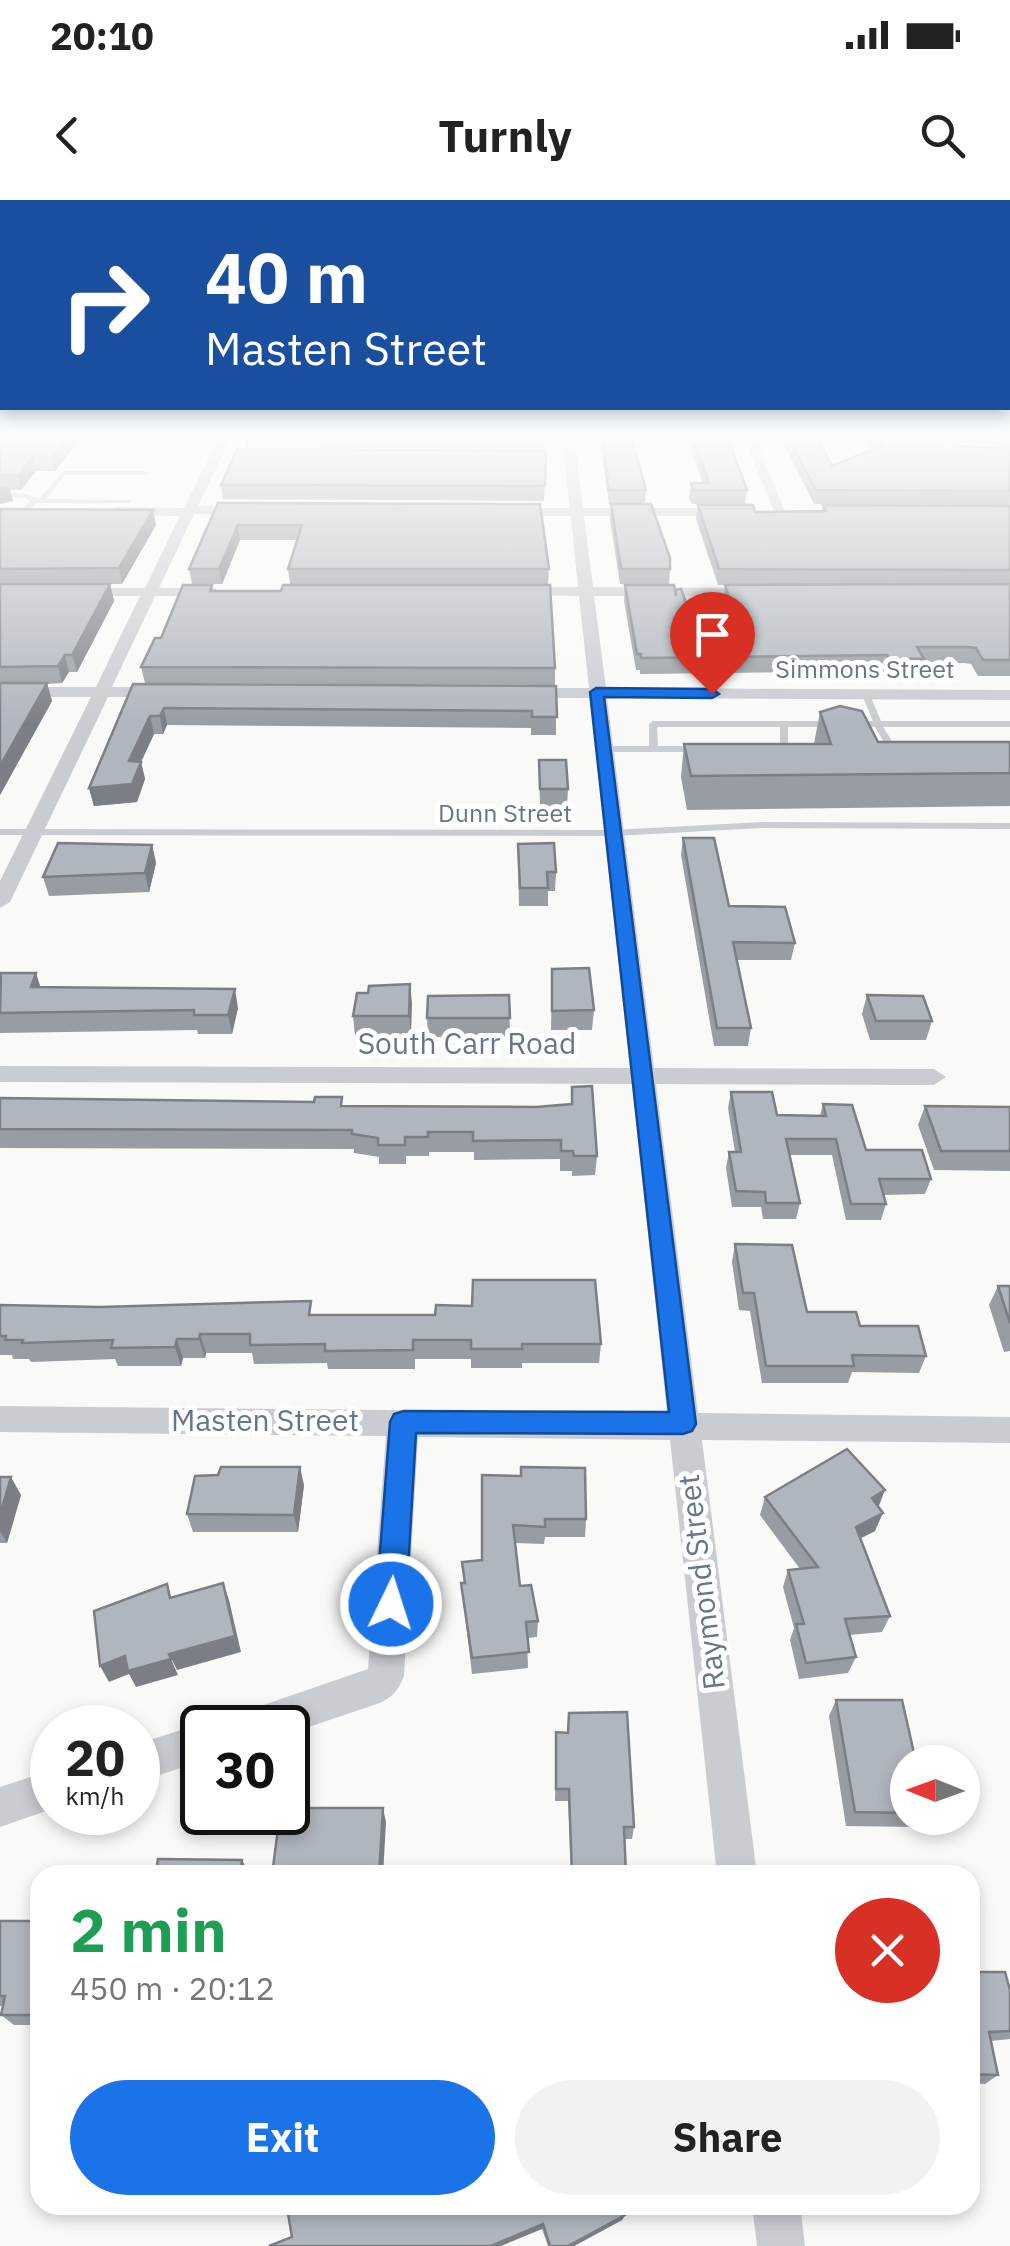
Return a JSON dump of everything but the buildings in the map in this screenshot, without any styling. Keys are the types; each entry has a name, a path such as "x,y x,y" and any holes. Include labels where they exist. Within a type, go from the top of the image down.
{"street":[{"path":"0,902 178,534"},
{"name":"Raymond Street","path":"579,534 736,1865"},
{"path":"506,591 778,592"},
{"path":"0,592 229,592"},
{"path":"0,692 181,692"},
{"name":"Simmons Street","path":"498,692 1010,695"},
{"name":"South Carr Road","path":"0,1074 934,1078"},
{"name":"Masten Street","path":"0,1419 1010,1430"},
{"path":"310,1707 376,1686 386,1676 404,1422"},
{"path":"0,1808 30,1798"},
{"path":"777,2215 781,2246"}],"lane":[{"path":"866,694 892,747 909,748"},
{"path":"654,749 652,724 1010,724"},
{"path":"766,750 784,750 784,724"},
{"path":"603,749 712,750"},
{"name":"Dunn Street","path":"0,832 613,832 762,825 1010,826"}],"route":[{"path":"391,1604 404,1422 683,1424 596,692 712,694"}]}
